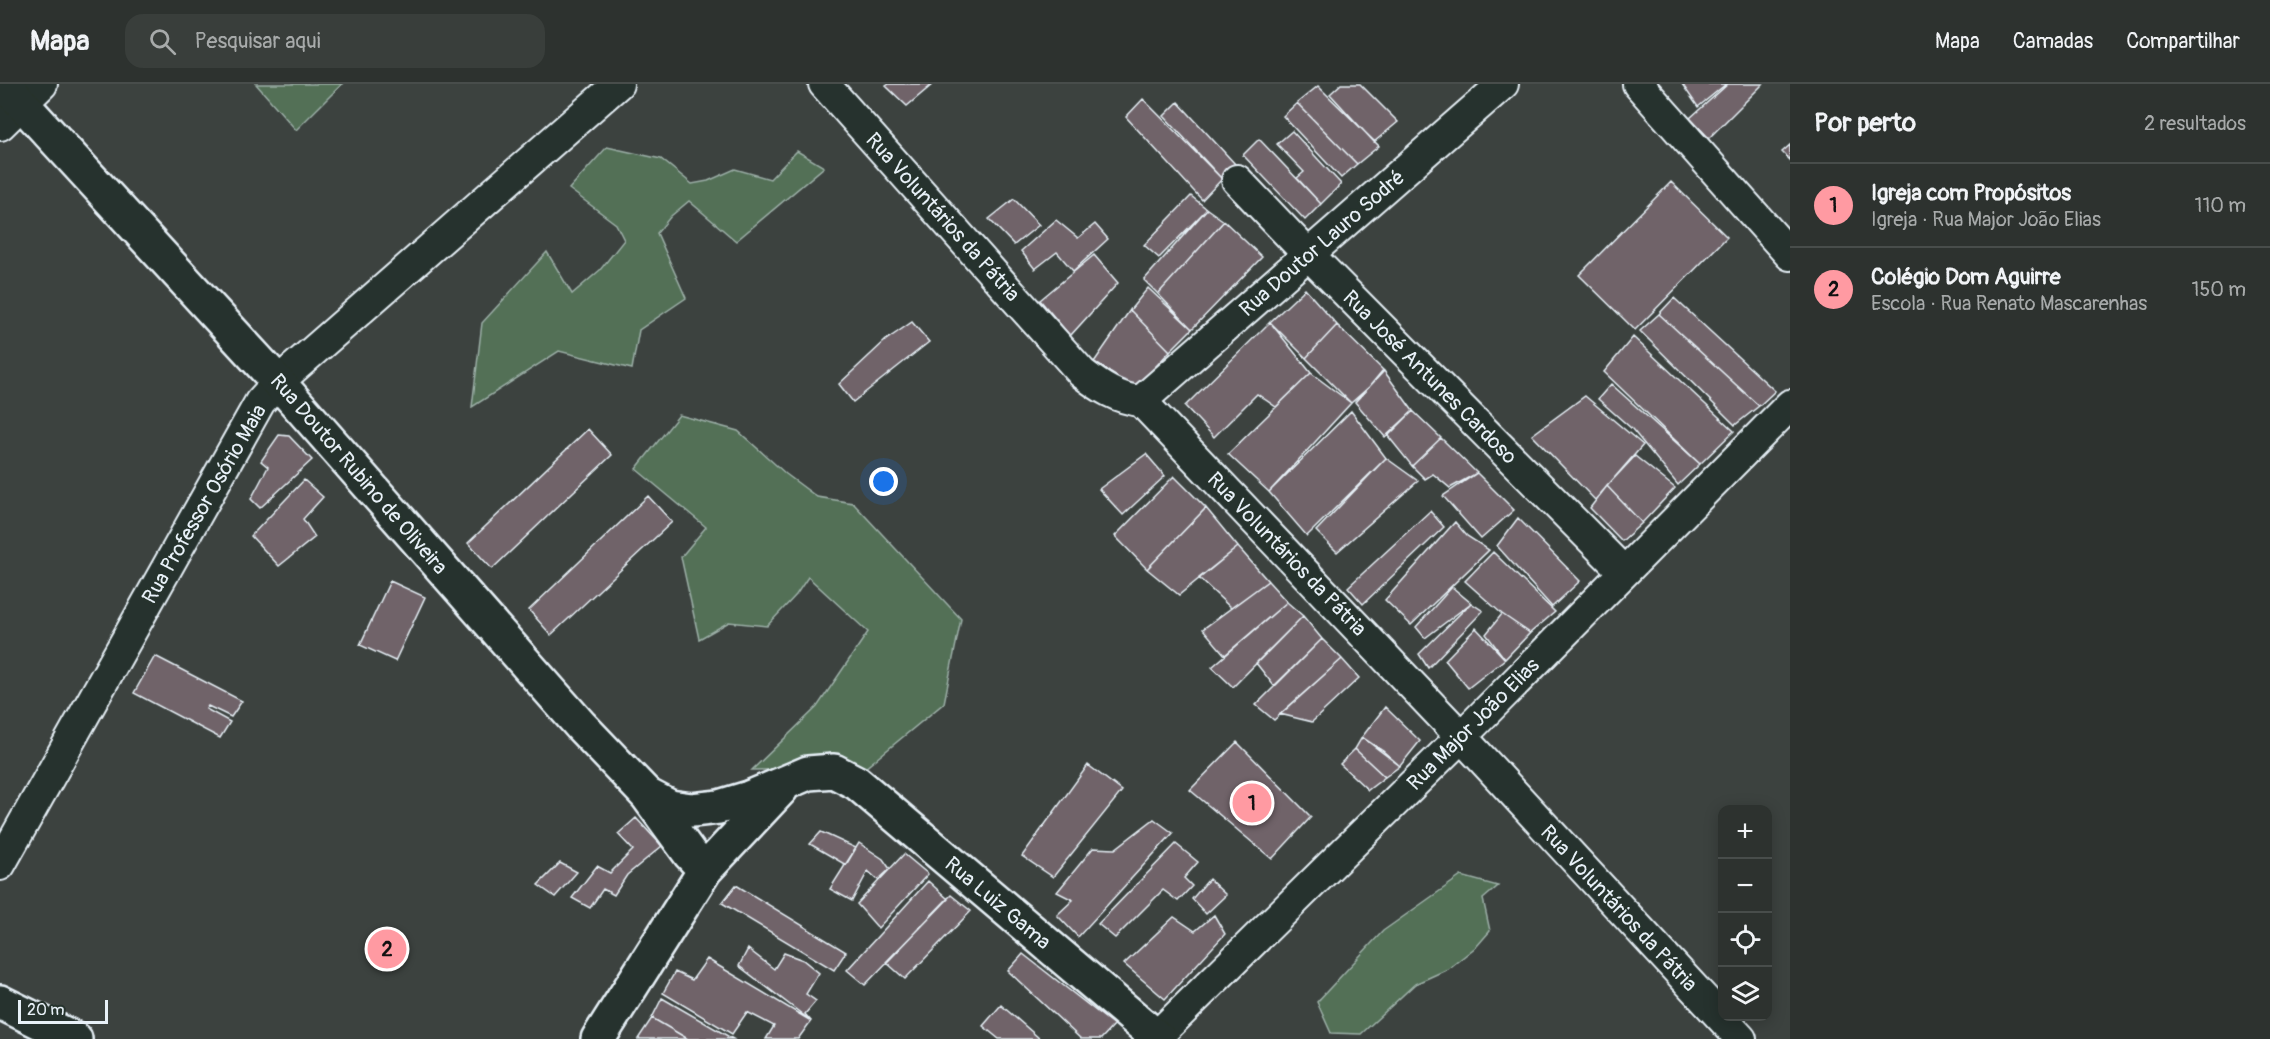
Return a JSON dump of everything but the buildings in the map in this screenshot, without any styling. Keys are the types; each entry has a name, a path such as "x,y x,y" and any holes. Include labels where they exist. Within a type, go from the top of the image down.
{"street":[{"name":"Rua Professor Osório Maia","path":"0,865 260,402 278,381 618,84"},
{"name":"Rua Voluntários da Pátria","path":"824,84 1082,373 1127,400 1141,401 1461,737 1741,1039"},
{"name":"Rua Doutor Lauro Sodré","path":"1141,401 1503,84"},
{"path":"1638,84 1790,255"},
{"name":"Rua Doutor Rubino de Oliveira","path":"16,99 278,381 581,726 647,795 690,854 705,870"},
{"name":"Rua José Antunes Cardoso","path":"1237,180 1624,572"},
{"name":"Rua Major João Elias","path":"1157,1038 1461,737 1790,405"},
{"name":"Rua Luiz Gama","path":"786,784 808,773 834,771 856,783 1157,1038"},
{"path":"647,795 670,807 692,810 719,807 786,784"},
{"path":"598,1039 705,870 786,784"},
{"path":"0,1002 75,1039"}],"green space":[{"path":"256,84 342,84 296,130"},
{"path":"607,147 661,159 692,184 708,181 735,169 770,179 797,151 824,167 736,241 689,201 671,216 657,233 686,298 639,330 632,369 559,351 472,407 482,323 547,252 572,294 600,270 624,240 616,224 569,189"},
{"path":"679,415 738,431 786,474 817,497 853,503 961,619 944,703 864,769 752,770 817,707 868,632 808,577 796,595 767,626 729,622 699,639 681,557 706,527 636,469"},
{"path":"1461,876 1498,886 1483,899 1490,931 1477,946 1448,969 1415,984 1361,1034 1331,1033 1317,1002 1383,931"}],"place":[{"name":"Igreja com Propósitos","path":"1252,803"},
{"name":"Colégio Dom Aguirre","path":"387,949"}]}
